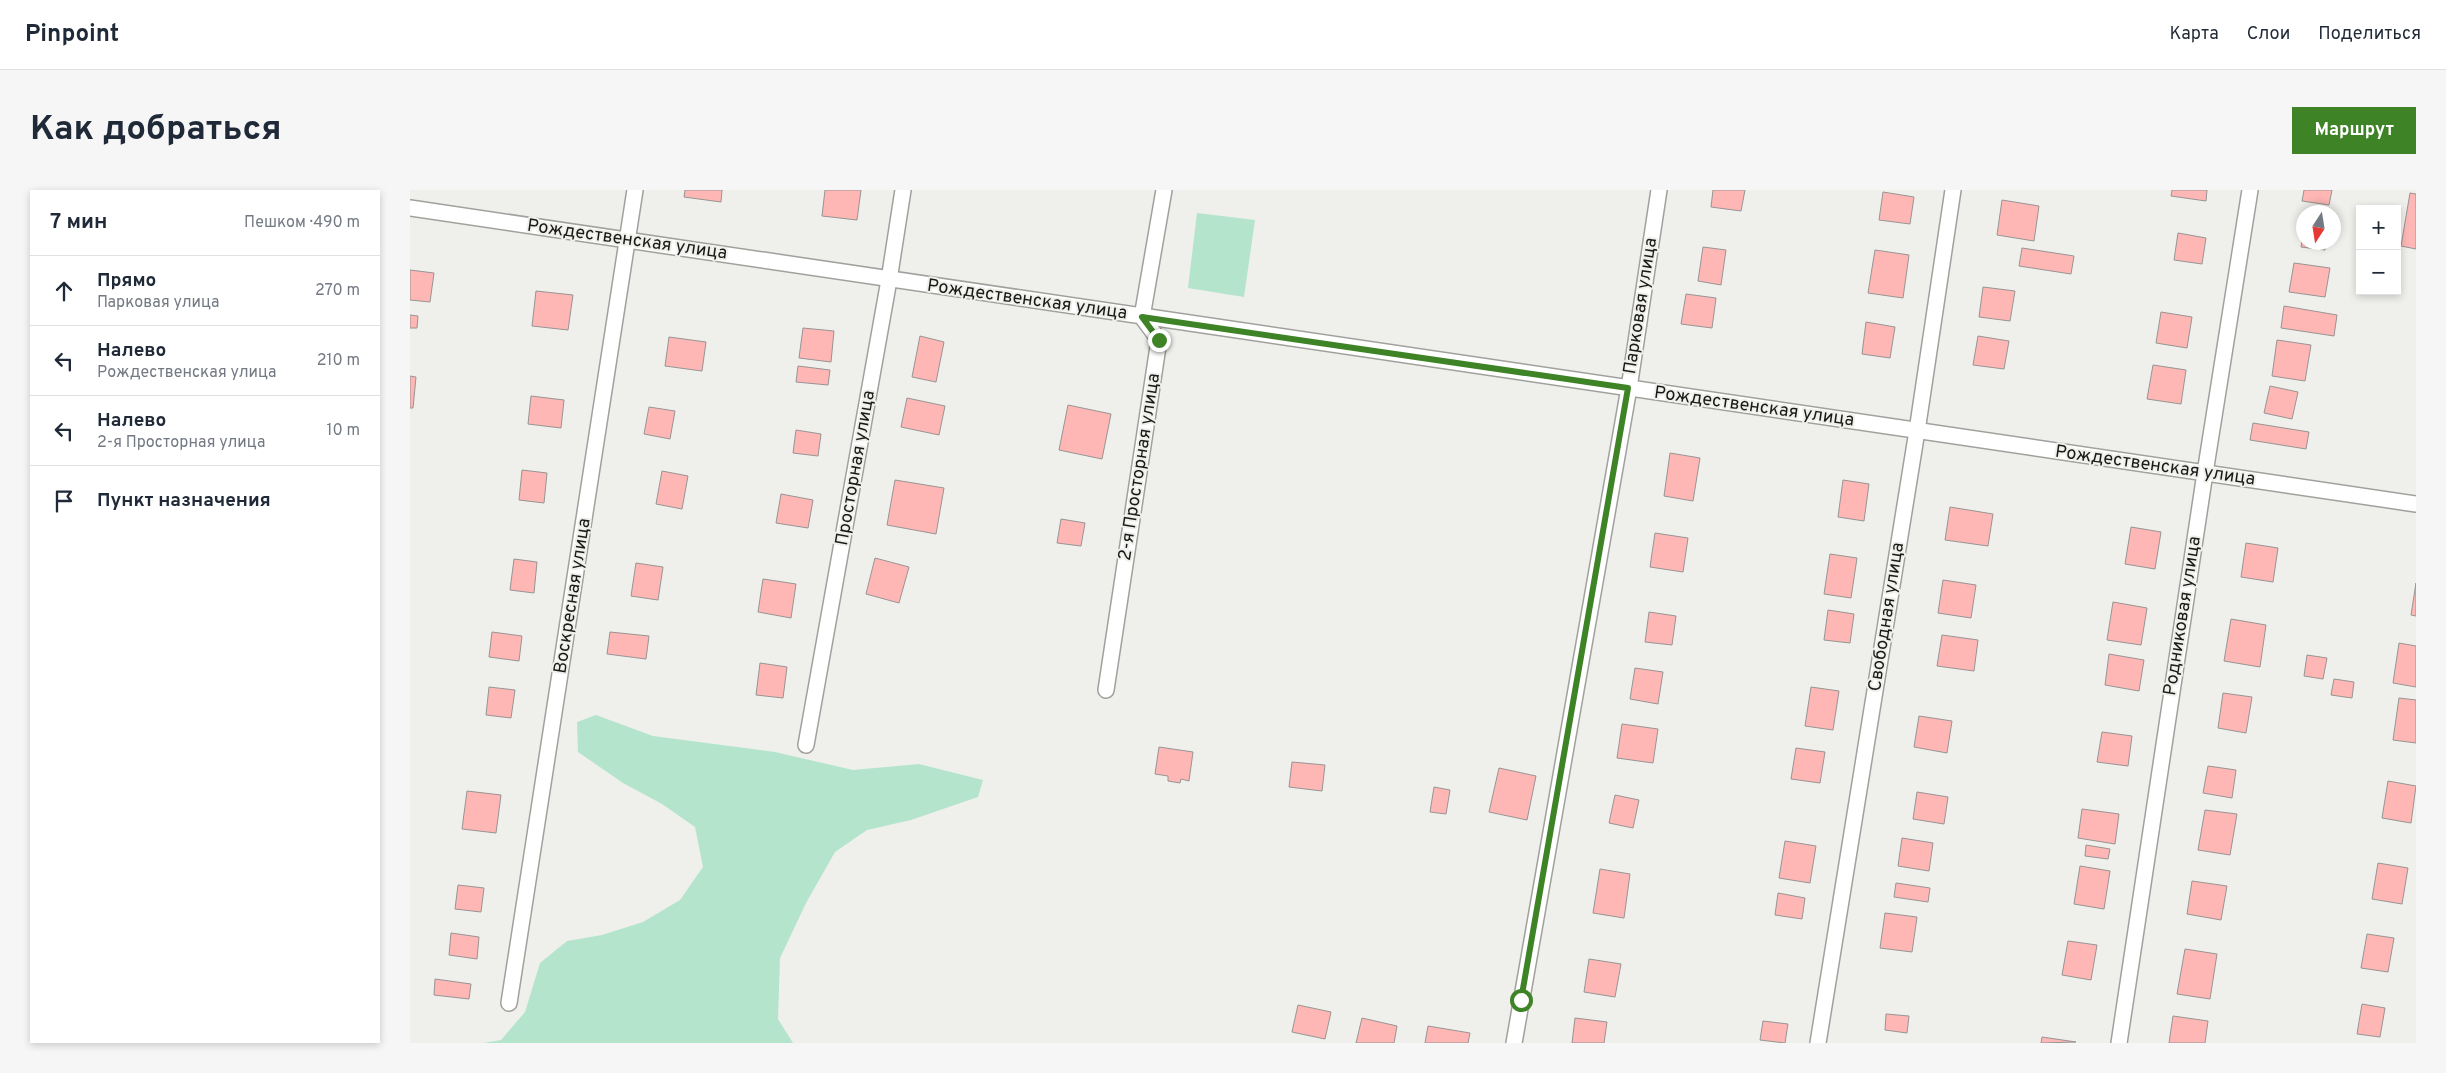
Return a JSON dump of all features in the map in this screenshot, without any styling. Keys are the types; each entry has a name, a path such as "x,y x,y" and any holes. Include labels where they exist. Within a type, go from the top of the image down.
{"street":[{"name":"Воскресная улица","path":"509,1003 636,190"},
{"name":"Просторная улица","path":"806,745 889,280 903,190"},
{"path":"1142,317 1164,190"},
{"name":"Парковая улица","path":"1514,1043 1628,388 1659,190"},
{"name":"Свободная улица","path":"1818,1043 1917,431 1953,190"},
{"name":"Родниковая улица","path":"2118,1043 2250,190"},
{"name":"Рождественская улица","path":"410,208 2416,504"},
{"name":"2-я Просторная улица","path":"1106,690 1159,340 1142,317"}],"green space":[{"path":"1197,213 1255,220 1244,297 1188,288"},
{"path":"596,715 653,736 775,752 853,770 919,764 983,780 978,797 911,820 867,830 835,852 806,903 780,958 778,1019 793,1043 483,1043 501,1040 525,1012 540,963 567,941 602,935 643,922 680,900 703,867 695,827 662,804 623,783 578,752 577,722"}],"building":[{"path":"685,190 722,190 721,202 684,197"},
{"path":"825,190 861,190 857,220 822,216"},
{"path":"1713,190 1745,190 1741,211 1711,207"},
{"path":"2172,190 2207,190 2206,201 2171,196"},
{"path":"2304,190 2332,190 2329,205 2302,201"},
{"path":"1883,192 1914,197 1910,224 1879,220"},
{"path":"2410,193 2416,194 2416,249 2401,246"},
{"path":"2002,200 2039,206 2034,241 1997,235"},
{"path":"2178,233 2206,238 2202,264 2174,260"},
{"path":"1703,247 1726,250 1721,285 1698,281"},
{"path":"2022,248 2074,256 2071,274 2019,266"},
{"path":"1875,250 1909,255 1903,298 1868,293"},
{"path":"2294,263 2330,268 2325,297 2289,292"},
{"path":"410,270 434,273 430,302 410,300"},
{"path":"1983,287 2015,291 2010,321 1979,317"},
{"path":"536,291 573,295 568,330 532,326"},
{"path":"1686,294 1716,298 1712,328 1681,324"},
{"path":"2284,306 2337,315 2334,336 2281,328"},
{"path":"2161,312 2192,317 2187,348 2156,343"},
{"path":"410,315 418,316 417,328 410,328"},
{"path":"1866,322 1895,327 1890,358 1862,354"},
{"path":"803,328 834,331 831,362 799,358"},
{"path":"920,336 944,342 936,382 912,377"},
{"path":"1978,336 2009,341 2004,369 1973,365"},
{"path":"669,337 706,342 702,371 665,366"},
{"path":"2277,340 2311,345 2305,381 2272,376"},
{"path":"2153,365 2186,370 2181,404 2147,399"},
{"path":"798,366 830,370 828,385 796,382"},
{"path":"410,376 416,377 413,408 410,408"},
{"path":"2270,386 2298,392 2292,419 2264,413"},
{"path":"531,396 564,400 561,428 528,424"},
{"path":"907,398 945,406 939,435 901,427"},
{"path":"1068,405 1111,414 1102,459 1059,450"},
{"path":"649,407 675,411 670,439 644,434"},
{"path":"2253,423 2309,432 2306,449 2250,440"},
{"path":"796,430 821,434 818,456 793,453"},
{"path":"1670,453 1700,458 1693,501 1664,496"},
{"path":"522,470 547,473 544,503 519,500"},
{"path":"662,471 688,476 682,509 656,504"},
{"path":"895,480 944,488 936,534 887,525"},
{"path":"1843,480 1869,484 1864,521 1838,517"},
{"path":"781,494 813,500 808,528 776,523"},
{"path":"1950,507 1993,514 1988,546 1945,540"},
{"path":"1061,519 1085,523 1081,546 1057,543"},
{"path":"2131,527 2161,532 2155,569 2125,564"},
{"path":"1655,533 1688,538 1683,572 1650,567"},
{"path":"2246,543 2278,548 2273,582 2241,577"},
{"path":"1830,554 1857,558 1851,598 1824,594"},
{"path":"875,558 909,567 899,603 866,594"},
{"path":"514,559 537,562 534,593 510,590"},
{"path":"636,563 663,567 658,600 631,596"},
{"path":"763,579 796,584 791,618 758,612"},
{"path":"1943,580 1976,585 1971,618 1938,613"},
{"path":"2416,583 2416,616 2411,615"},
{"path":"2113,602 2147,608 2141,645 2107,640"},
{"path":"1828,610 1854,614 1850,643 1824,640"},
{"path":"1649,612 1676,616 1672,645 1645,642"},
{"path":"2231,619 2266,625 2260,667 2224,661"},
{"path":"492,632 522,636 519,661 489,657"},
{"path":"610,632 649,636 646,659 607,654"},
{"path":"1942,635 1978,640 1974,671 1937,666"},
{"path":"2399,643 2416,646 2416,687 2393,683"},
{"path":"2109,654 2144,660 2139,691 2105,685"},
{"path":"2307,655 2327,658 2323,679 2304,676"},
{"path":"760,663 787,667 783,698 756,695"},
{"path":"1635,668 1663,672 1658,704 1630,699"},
{"path":"2334,679 2354,682 2352,698 2331,695"},
{"path":"489,687 515,690 511,718 486,715"},
{"path":"1811,687 1839,691 1833,730 1805,726"},
{"path":"2223,693 2252,697 2246,733 2218,728"},
{"path":"2399,698 2416,700 2416,743 2393,740"},
{"path":"1919,716 1952,721 1947,753 1914,747"},
{"path":"1622,724 1658,729 1653,763 1617,758"},
{"path":"2102,732 2132,736 2128,766 2097,762"},
{"path":"1159,747 1193,752 1189,781 1181,779 1180,783 1168,781 1168,776 1155,774"},
{"path":"1796,748 1825,752 1820,783 1791,779"},
{"path":"1292,762 1325,765 1322,791 1289,787"},
{"path":"2208,766 2236,770 2232,798 2203,793"},
{"path":"1499,768 1536,776 1527,820 1489,812"},
{"path":"2388,781 2416,786 2411,823 2382,818"},
{"path":"1434,787 1450,790 1446,814 1430,812"},
{"path":"467,791 501,795 496,833 462,829"},
{"path":"1917,792 1948,797 1944,824 1913,819"},
{"path":"1615,795 1639,800 1633,828 1609,823"},
{"path":"2082,809 2119,814 2115,844 2078,838"},
{"path":"2205,810 2237,814 2230,855 2198,850"},
{"path":"1902,838 1933,843 1929,871 1898,866"},
{"path":"1785,841 1816,846 1810,883 1779,878"},
{"path":"2086,845 2110,849 2108,859 2085,856"},
{"path":"2378,863 2408,868 2402,904 2372,899"},
{"path":"2080,866 2110,871 2104,909 2074,904"},
{"path":"1600,869 1630,874 1624,918 1593,913"},
{"path":"2192,881 2227,886 2221,920 2187,914"},
{"path":"1896,883 1930,888 1928,902 1894,897"},
{"path":"458,885 484,888 481,912 455,909"},
{"path":"1778,893 1805,898 1802,919 1775,915"},
{"path":"1885,913 1917,917 1912,952 1880,948"},
{"path":"451,933 479,937 477,959 449,955"},
{"path":"2367,934 2394,938 2388,972 2361,968"},
{"path":"2068,941 2097,945 2091,980 2062,975"},
{"path":"2185,949 2217,954 2210,999 2177,994"},
{"path":"1589,959 1621,964 1615,997 1584,992"},
{"path":"435,979 471,984 469,999 434,995"},
{"path":"2362,1004 2385,1008 2380,1037 2357,1034"},
{"path":"1298,1005 1331,1012 1325,1039 1292,1032"},
{"path":"1886,1014 1909,1016 1907,1033 1885,1030"},
{"path":"2173,1016 2208,1021 2205,1043 2169,1043"},
{"path":"1362,1018 1397,1026 1394,1043 1356,1043"},
{"path":"1575,1018 1607,1022 1604,1043 1572,1043"},
{"path":"1763,1021 1788,1024 1785,1043 1760,1040"},
{"path":"1428,1026 1470,1033 1468,1043 1425,1043"},
{"path":"2042,1037 2076,1042 2041,1043"}],"route":[{"path":"1159,340 1142,317 1628,388 1521,1000"}]}
